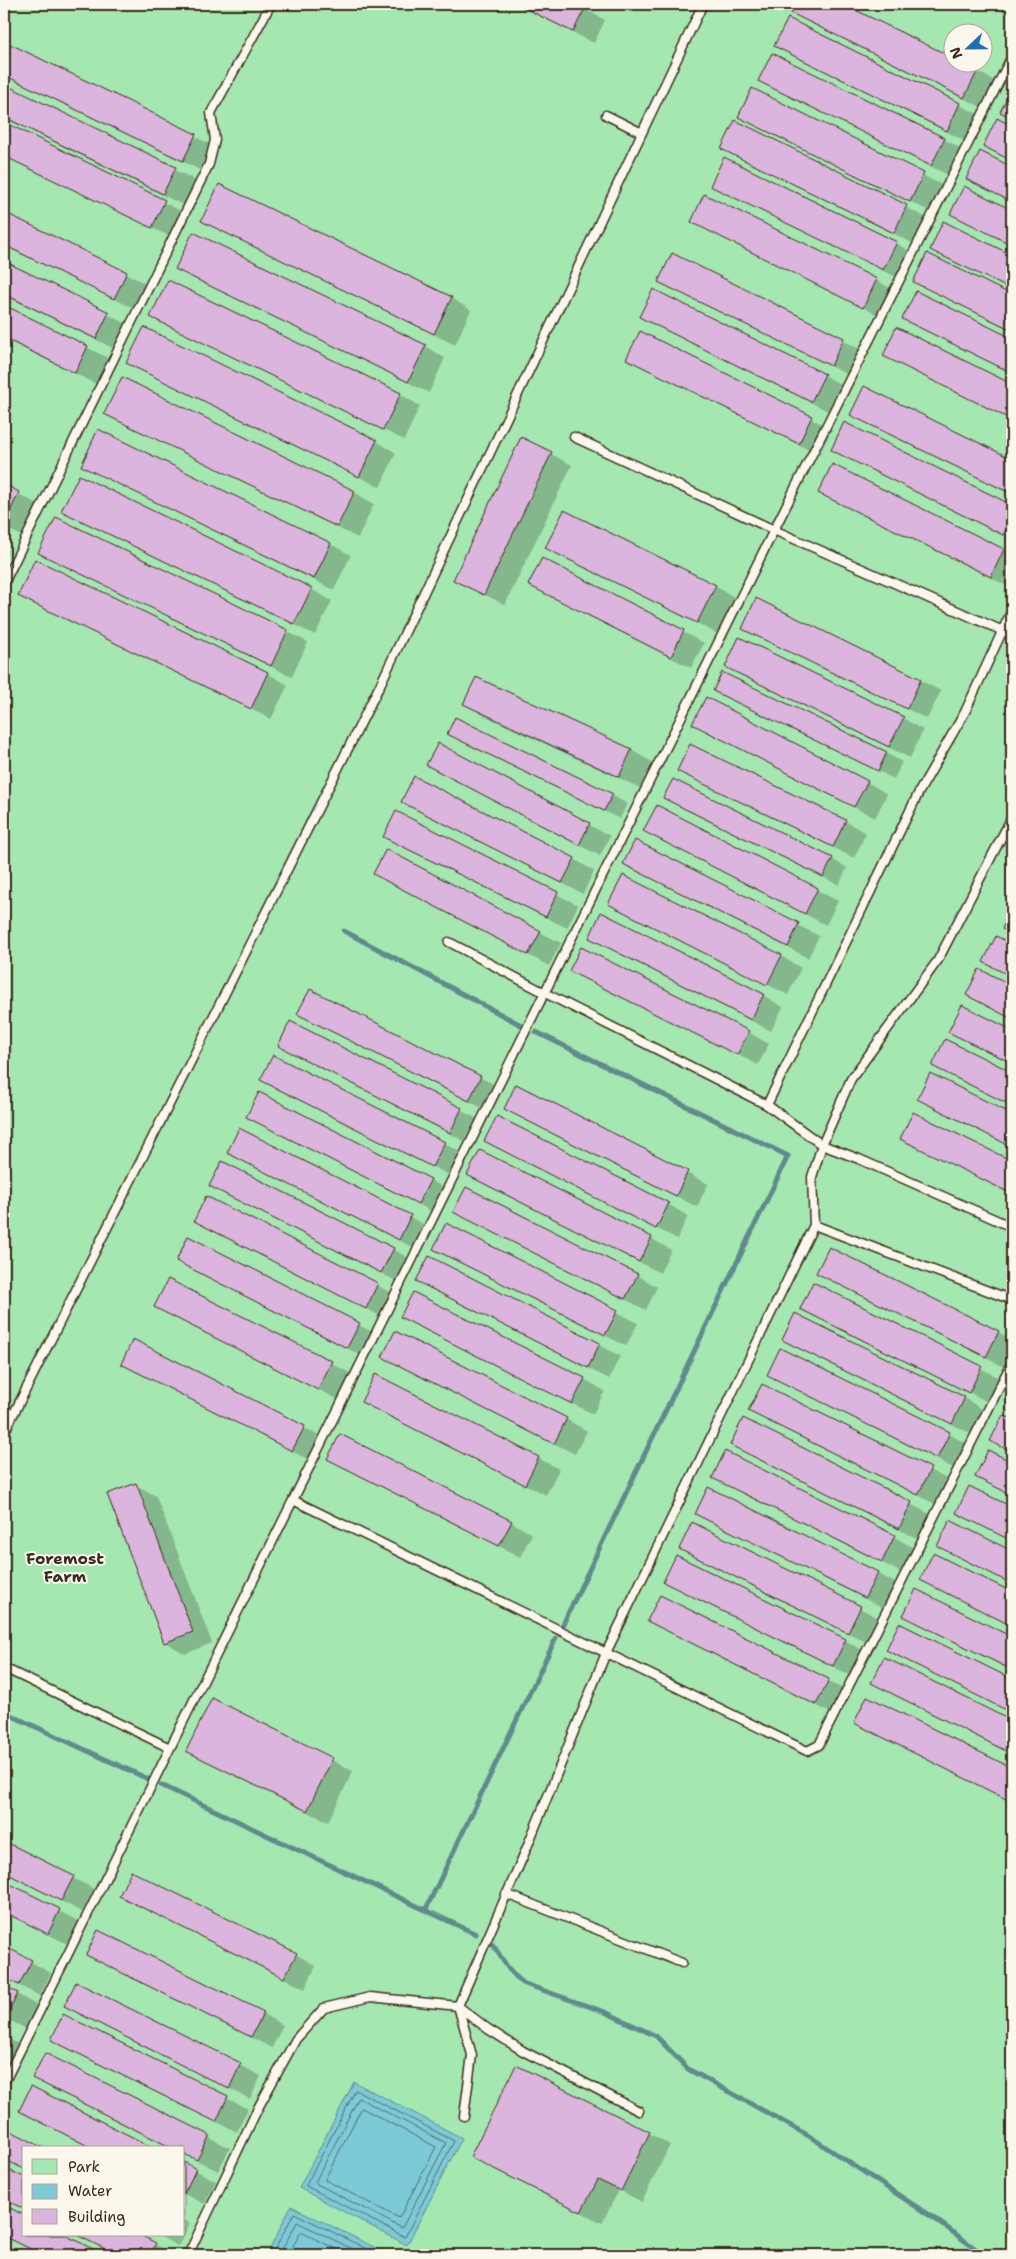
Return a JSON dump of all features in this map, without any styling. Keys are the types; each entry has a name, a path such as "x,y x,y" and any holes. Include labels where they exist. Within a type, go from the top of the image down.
{"lane":[{"path":"6,579 210,164 215,140 211,113 271,4"},
{"path":"4,1433 380,685 703,4"},
{"path":"4,2083 774,530 1012,56"},
{"path":"606,115 642,133"},
{"path":"574,437 774,530 1012,635"},
{"path":"767,1105 919,792 965,712 1012,610"},
{"path":"464,2116 472,2055 458,2006 606,1653 814,1225 812,1177 822,1145 851,1079 938,960 1012,817"},
{"path":"449,942 545,994 767,1105 822,1145 859,1159 1012,1227"},
{"path":"814,1225 1012,1300"},
{"path":"293,1500 807,1750 819,1745 1012,1362"},
{"path":"4,1668 170,1748"},
{"path":"506,1894 682,1963"},
{"path":"188,2255 258,2108 286,2056 296,2039 324,2008 370,1997 458,2006 488,2029 523,2050 639,2111"}],"green space":[{"path":"4,4 1012,4 1012,2255 4,2255"}],"water":[{"path":"354,2082 462,2138 407,2245 299,2188"},
{"path":"291,2206 390,2255 267,2255"}],"building":[{"path":"516,4 577,4 585,8 573,32"},
{"path":"796,4 843,4 944,53 944,72 977,72 964,98 791,13"},
{"path":"788,18 960,103 947,131 774,46"},
{"path":"4,41 196,134 183,161 4,75"},
{"path":"772,53 945,138 931,166 758,81"},
{"path":"4,84 176,167 163,194 4,117"},
{"path":"1012,87 1012,118 1000,112"},
{"path":"752,88 924,173 910,202 738,117"},
{"path":"997,118 1012,126 1012,161 983,146"},
{"path":"735,120 907,205 894,233 721,149"},
{"path":"4,122 165,200 152,228 4,156"},
{"path":"980,151 1012,167 1012,202 966,179"},
{"path":"724,157 897,242 883,270 710,186"},
{"path":"219,184 452,297 434,334 201,221"},
{"path":"964,186 1012,210 1012,245 950,214"},
{"path":"704,194 877,279 863,308 691,222"},
{"path":"4,212 127,272 114,299 4,245"},
{"path":"943,221 1012,255 1012,290 930,250"},
{"path":"193,232 426,345 408,382 175,269"},
{"path":"672,253 844,338 831,366 658,282"},
{"path":"927,253 1012,295 1012,330 913,282"},
{"path":"4,261 109,312 96,339 4,294"},
{"path":"168,280 401,393 383,430 150,317"},
{"path":"653,289 825,374 811,402 639,317"},
{"path":"916,291 1012,338 1012,373 902,319"},
{"path":"4,305 88,346 75,373 4,338"},
{"path":"144,327 377,440 359,477 126,363"},
{"path":"896,327 1012,384 1012,420 883,356"},
{"path":"640,331 812,416 799,444 626,359"},
{"path":"122,377 355,491 337,527 104,414"},
{"path":"864,386 1012,459 1012,494 850,415"},
{"path":"844,422 1012,505 1012,517 1003,535 831,450"},
{"path":"98,429 331,543 314,579 81,466"},
{"path":"521,437 552,452 484,595 453,580"},
{"path":"832,464 1004,549 991,577 818,493"},
{"path":"79,475 312,588 294,624 61,511"},
{"path":"4,484 19,492 4,525"},
{"path":"564,510 716,585 697,623 545,548"},
{"path":"56,517 288,630 271,666 38,553"},
{"path":"542,558 684,630 671,657 528,585"},
{"path":"35,559 268,672 251,709 18,596"},
{"path":"756,598 921,679 907,709 742,629"},
{"path":"739,637 904,717 889,747 725,667"},
{"path":"722,672 887,752 878,771 713,691"},
{"path":"476,677 632,749 619,777 463,704"},
{"path":"706,697 868,781 854,807 692,724"},
{"path":"455,717 613,794 604,811 447,734"},
{"path":"438,743 590,823 579,845 426,765"},
{"path":"690,744 846,820 833,847 677,771"},
{"path":"414,776 575,858 562,883 401,802"},
{"path":"673,779 833,858 823,877 663,798"},
{"path":"657,805 818,888 805,914 643,831"},
{"path":"396,811 558,892 546,917 383,837"},
{"path":"635,840 799,923 788,947 623,864"},
{"path":"386,849 541,931 528,955 373,874"},
{"path":"623,875 782,955 767,985 608,904"},
{"path":"1012,907 1012,934 1002,929"},
{"path":"601,912 764,994 751,1020 589,938"},
{"path":"996,936 1012,944 1012,977 983,962"},
{"path":"581,947 749,1031 737,1055 569,971"},
{"path":"979,969 1012,985 1012,1019 966,995"},
{"path":"310,989 481,1076 469,1101 297,1014"},
{"path":"962,1005 1012,1030 1012,1063 948,1032"},
{"path":"290,1021 462,1108 450,1133 278,1046"},
{"path":"945,1039 1012,1072 1012,1106 932,1066"},
{"path":"273,1055 445,1142 432,1167 260,1080"},
{"path":"930,1073 1012,1114 1012,1147 917,1099"},
{"path":"516,1084 688,1171 676,1196 504,1109"},
{"path":"259,1092 431,1179 418,1204 246,1117"},
{"path":"913,1112 1012,1161 1012,1194 900,1139"},
{"path":"497,1116 669,1203 656,1229 484,1141"},
{"path":"239,1128 411,1215 399,1240 227,1153"},
{"path":"480,1150 652,1237 639,1262 467,1175"},
{"path":"222,1161 394,1248 381,1273 209,1186"},
{"path":"466,1187 638,1274 625,1299 453,1212"},
{"path":"206,1196 378,1283 366,1309 194,1221"},
{"path":"446,1223 618,1310 605,1335 433,1249"},
{"path":"188,1236 360,1323 347,1348 176,1261"},
{"path":"829,1247 999,1331 986,1357 816,1273"},
{"path":"429,1256 600,1343 588,1368 416,1281"},
{"path":"168,1279 332,1361 318,1390 154,1307"},
{"path":"813,1282 982,1366 969,1393 800,1309"},
{"path":"413,1292 585,1378 572,1404 400,1317"},
{"path":"795,1313 965,1397 952,1424 782,1340"},
{"path":"395,1331 567,1418 554,1444 382,1357"},
{"path":"133,1339 305,1426 292,1451 121,1364"},
{"path":"780,1348 950,1432 937,1459 767,1375"},
{"path":"375,1374 539,1457 525,1485 361,1402"},
{"path":"762,1384 931,1468 918,1495 748,1411"},
{"path":"1003,1415 1012,1419 1012,1452 990,1441"},
{"path":"743,1418 912,1502 899,1529 730,1445"},
{"path":"340,1434 512,1521 499,1546 327,1459"},
{"path":"988,1450 1012,1462 1012,1495 975,1477"},
{"path":"725,1451 895,1535 882,1562 712,1478"},
{"path":"136,1483 193,1632 164,1643 107,1494"},
{"path":"969,1486 1012,1507 1012,1541 956,1513"},
{"path":"708,1487 878,1572 865,1598 695,1514"},
{"path":"950,1520 1012,1551 1012,1584 937,1546"},
{"path":"692,1522 861,1606 848,1633 679,1549"},
{"path":"933,1553 1012,1592 1012,1626 920,1580"},
{"path":"676,1555 846,1639 833,1666 663,1582"},
{"path":"916,1589 1012,1637 1012,1670 903,1616"},
{"path":"660,1595 829,1679 816,1705 647,1621"},
{"path":"899,1623 1012,1679 1012,1713 886,1650"},
{"path":"884,1657 1012,1721 1012,1754 871,1683"},
{"path":"867,1696 1012,1768 1012,1802 854,1723"},
{"path":"212,1698 333,1758 307,1811 186,1751"},
{"path":"4,1841 74,1876 61,1901 4,1872"},
{"path":"131,1871 297,1953 284,1978 119,1896"},
{"path":"4,1881 60,1909 48,1934 4,1912"},
{"path":"98,1930 264,2012 251,2037 86,1955"},
{"path":"4,1946 32,1960 19,1985 4,1977"},
{"path":"76,1982 241,2063 229,2089 64,2006"},
{"path":"4,1986 18,1993 6,2018 4,2017"},
{"path":"63,2014 228,2096 216,2122 51,2040"},
{"path":"45,2053 210,2135 197,2160 185,2154 185,2146 168,2146 32,2078"},
{"path":"516,2065 650,2132 621,2191 598,2180 581,2212 470,2157"},
{"path":"31,2086 150,2146 88,2146 19,2111"},
{"path":"5,2128 40,2146 22,2146 22,2168 4,2159"},
{"path":"185,2163 196,2169 185,2192"},
{"path":"4,2168 22,2176 22,2208 4,2199"},
{"path":"4,2205 22,2214 22,2236 67,2236 105,2255 43,2255 4,2236"},
{"path":"79,2236 142,2236 156,2243 150,2255 117,2255"},
{"path":"4,2245 25,2255 4,2255"}],"waterway":[{"path":"344,931 521,1025"},
{"path":"536,1032 788,1156 563,1624"},
{"path":"426,1909 556,1638"},
{"path":"4,1712 148,1779"},
{"path":"161,1785 476,1934"},
{"path":"493,1945 508,1968 522,1983 605,2012 656,2036 688,2069 809,2136 935,2219 984,2255"}],"district":[{"name":"Foremost Farm","path":"65,1567"}]}
